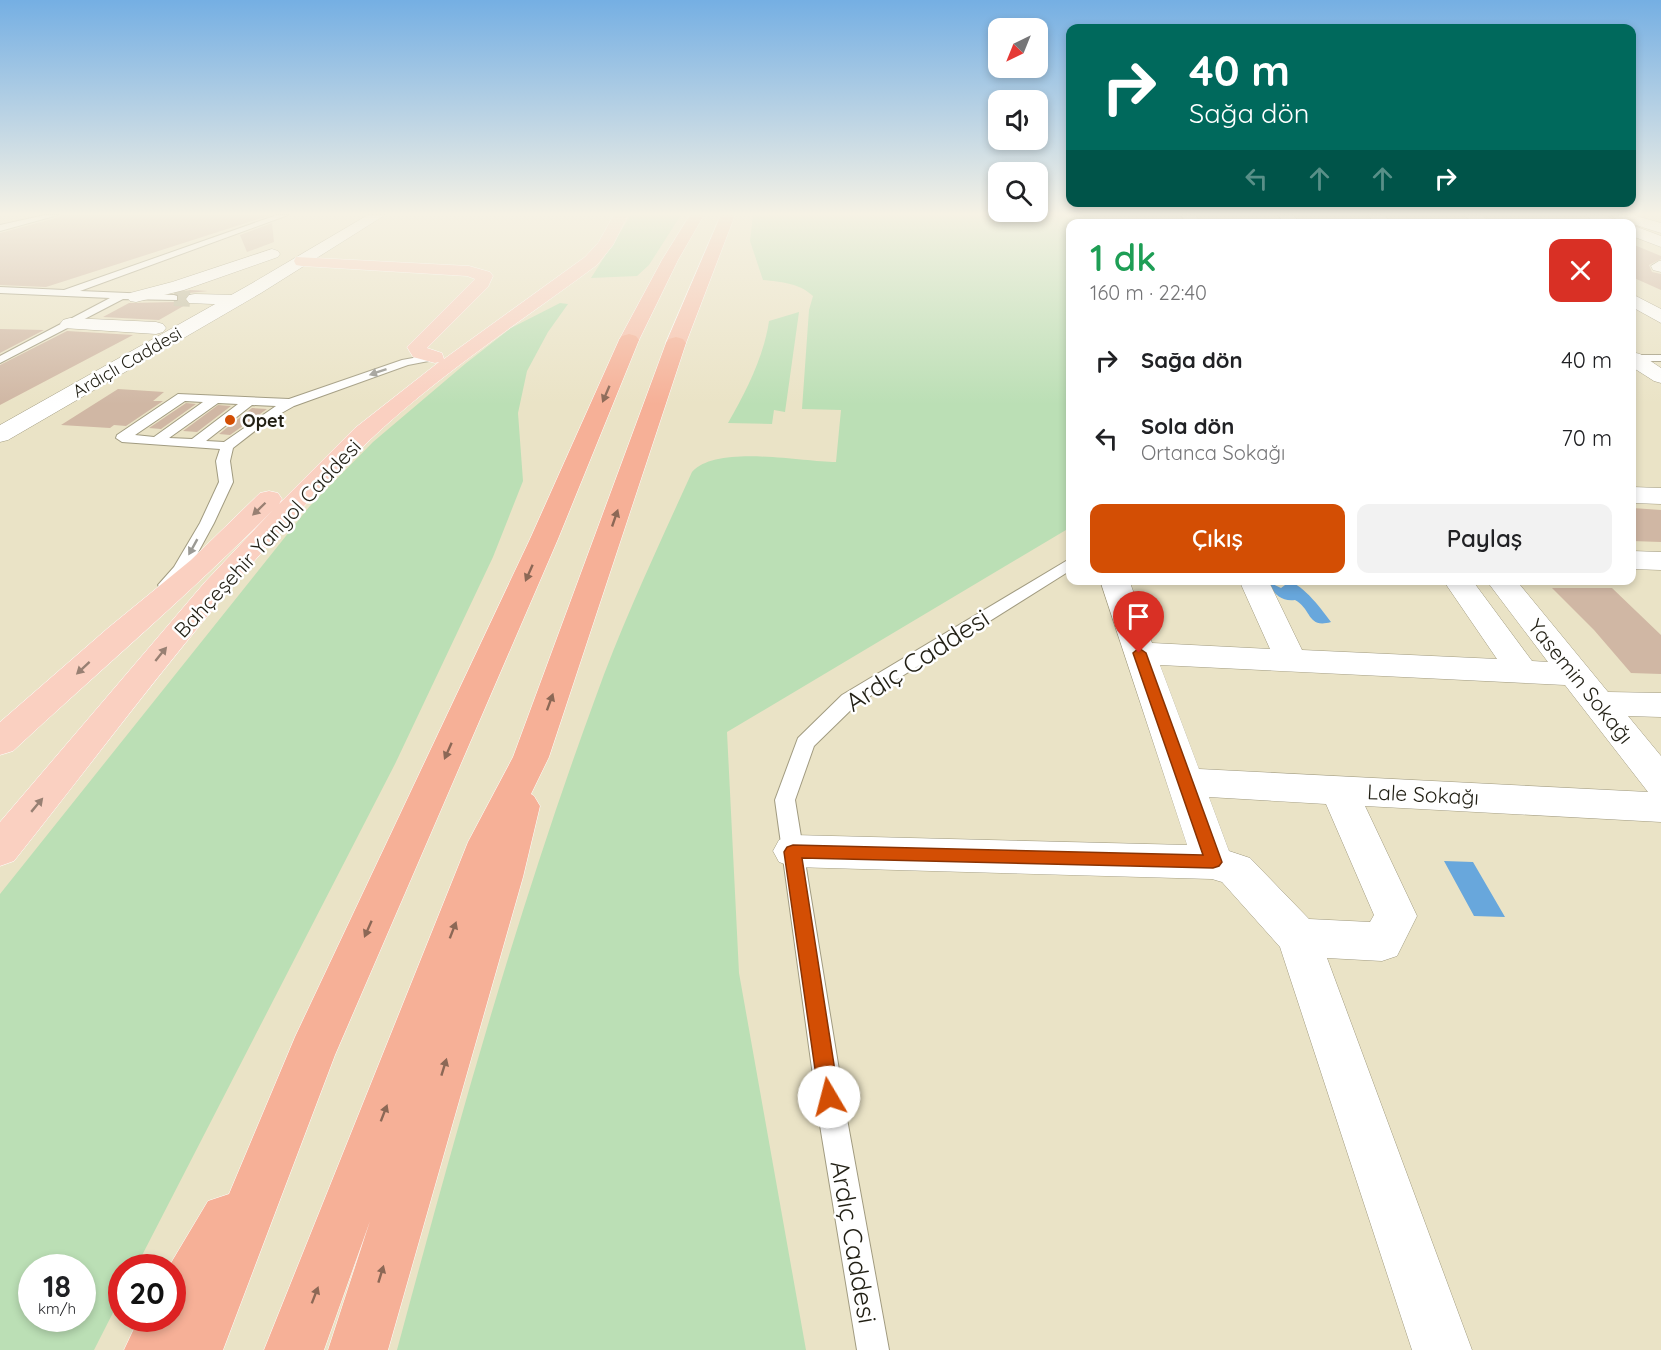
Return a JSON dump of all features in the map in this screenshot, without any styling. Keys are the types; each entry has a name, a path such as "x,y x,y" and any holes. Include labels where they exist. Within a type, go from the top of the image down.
{"highway":[{"path":"193,1350 312,1053 544,539 629,340 661,278"},
{"path":"358,1350 503,877 531,757 676,343 702,278"},
{"path":"294,1350 488,842 531,757"},
{"path":"186,1293 225,1224 312,1053"},
{"path":"154,1350 164,1332"}],"main road":[{"path":"435,357 420,353 417,347 458,308 482,283 483,278"},
{"name":"Bahçeşehir Yanyol Caddesi","path":"0,742 119,634 201,566 351,423 464,332 551,278"},
{"name":"Bahçeşehir Yanyol Caddesi","path":"0,850 215,588 307,489 363,434 431,378 568,278"},
{"path":"458,308 448,326 449,329 464,332"}],"street":[{"path":"129,296 178,286 202,278"},
{"name":"Ardıçlı Caddesi","path":"0,435 273,278"},
{"path":"195,299 236,300"},
{"path":"1636,301 1661,317"},
{"path":"70,324 156,328"},
{"path":"1636,360 1661,377"},
{"path":"1636,495 1661,496"},
{"path":"1636,560 1661,561"},
{"path":"1116,585 1213,862"},
{"path":"1255,585 1291,660"},
{"name":"Yasemin Sokağı","path":"1461,585 1523,672"},
{"name":"Yasemin Sokağı","path":"1504,585 1661,782"},
{"path":"1139,653 1575,674"},
{"path":"1598,703 1661,705"},
{"name":"Lale Sokağı","path":"1185,782 1661,807"},
{"path":"1298,937 1382,942 1396,916 1339,790"},
{"path":"793,852 1213,862 1236,870 1298,937 1442,1350"}],"lane":[{"path":"62,294 107,278"},
{"path":"0,290 174,298"},
{"path":"0,360 129,296"},
{"path":"119,634 181,569 207,523 226,482 223,461 227,446 265,417 290,403 406,362 435,357"},
{"path":"1636,358 1661,358"},
{"path":"227,446 122,438 182,397 290,403"},
{"path":"156,441 215,399"},
{"path":"195,443 249,401"},
{"name":"Ardıç Caddesi","path":"873,1350 832,1119 785,800 805,742 849,700 1066,565"}],"green space":[{"path":"762,278 1066,278 1066,530 727,732 739,973 806,1350 397,1350 465,1104 539,859 617,641 692,472 704,464 739,457 836,462 841,410 802,409 809,310 813,296 796,286"},
{"path":"560,303 568,304 548,332 527,371 518,413 523,481 493,557 395,764 143,1254 108,1254 108,1323 94,1350 0,1350 0,894 309,507 373,442 511,328"},
{"path":"799,312 785,412 774,410 772,424 728,423 753,374 767,334 769,321"}],"water":[{"path":"1269,585 1281,588 1285,585 1296,585 1312,599 1331,622 1318,623 1295,600 1281,598"},
{"path":"1444,861 1473,862 1505,917 1474,916"}],"building":[{"path":"0,278 74,278 46,287 0,285"},
{"path":"1636,278 1661,278 1661,290 1636,279"},
{"path":"190,290 208,291 189,293 184,299 187,304 159,320 103,317 129,303 177,302 178,294"},
{"path":"0,329 44,330 0,353"},
{"path":"67,331 133,335 0,405 0,365"},
{"path":"118,389 164,392 153,401 163,401 126,426 114,425 110,428 61,425"},
{"path":"186,403 196,404 161,429 149,428"},
{"path":"218,405 231,406 197,432 183,431"},
{"path":"252,408 267,409 230,435 219,434"},
{"path":"1636,508 1661,510 1661,542 1636,541"},
{"path":"1552,588 1612,588 1661,635 1661,674 1631,673 1594,630"}],"tunnel":[{"path":"174,298 195,299"}],"place":[{"name":"Opet","path":"230,420"}],"route":[{"path":"829,1097 793,852 1213,862 1139,653"}]}
